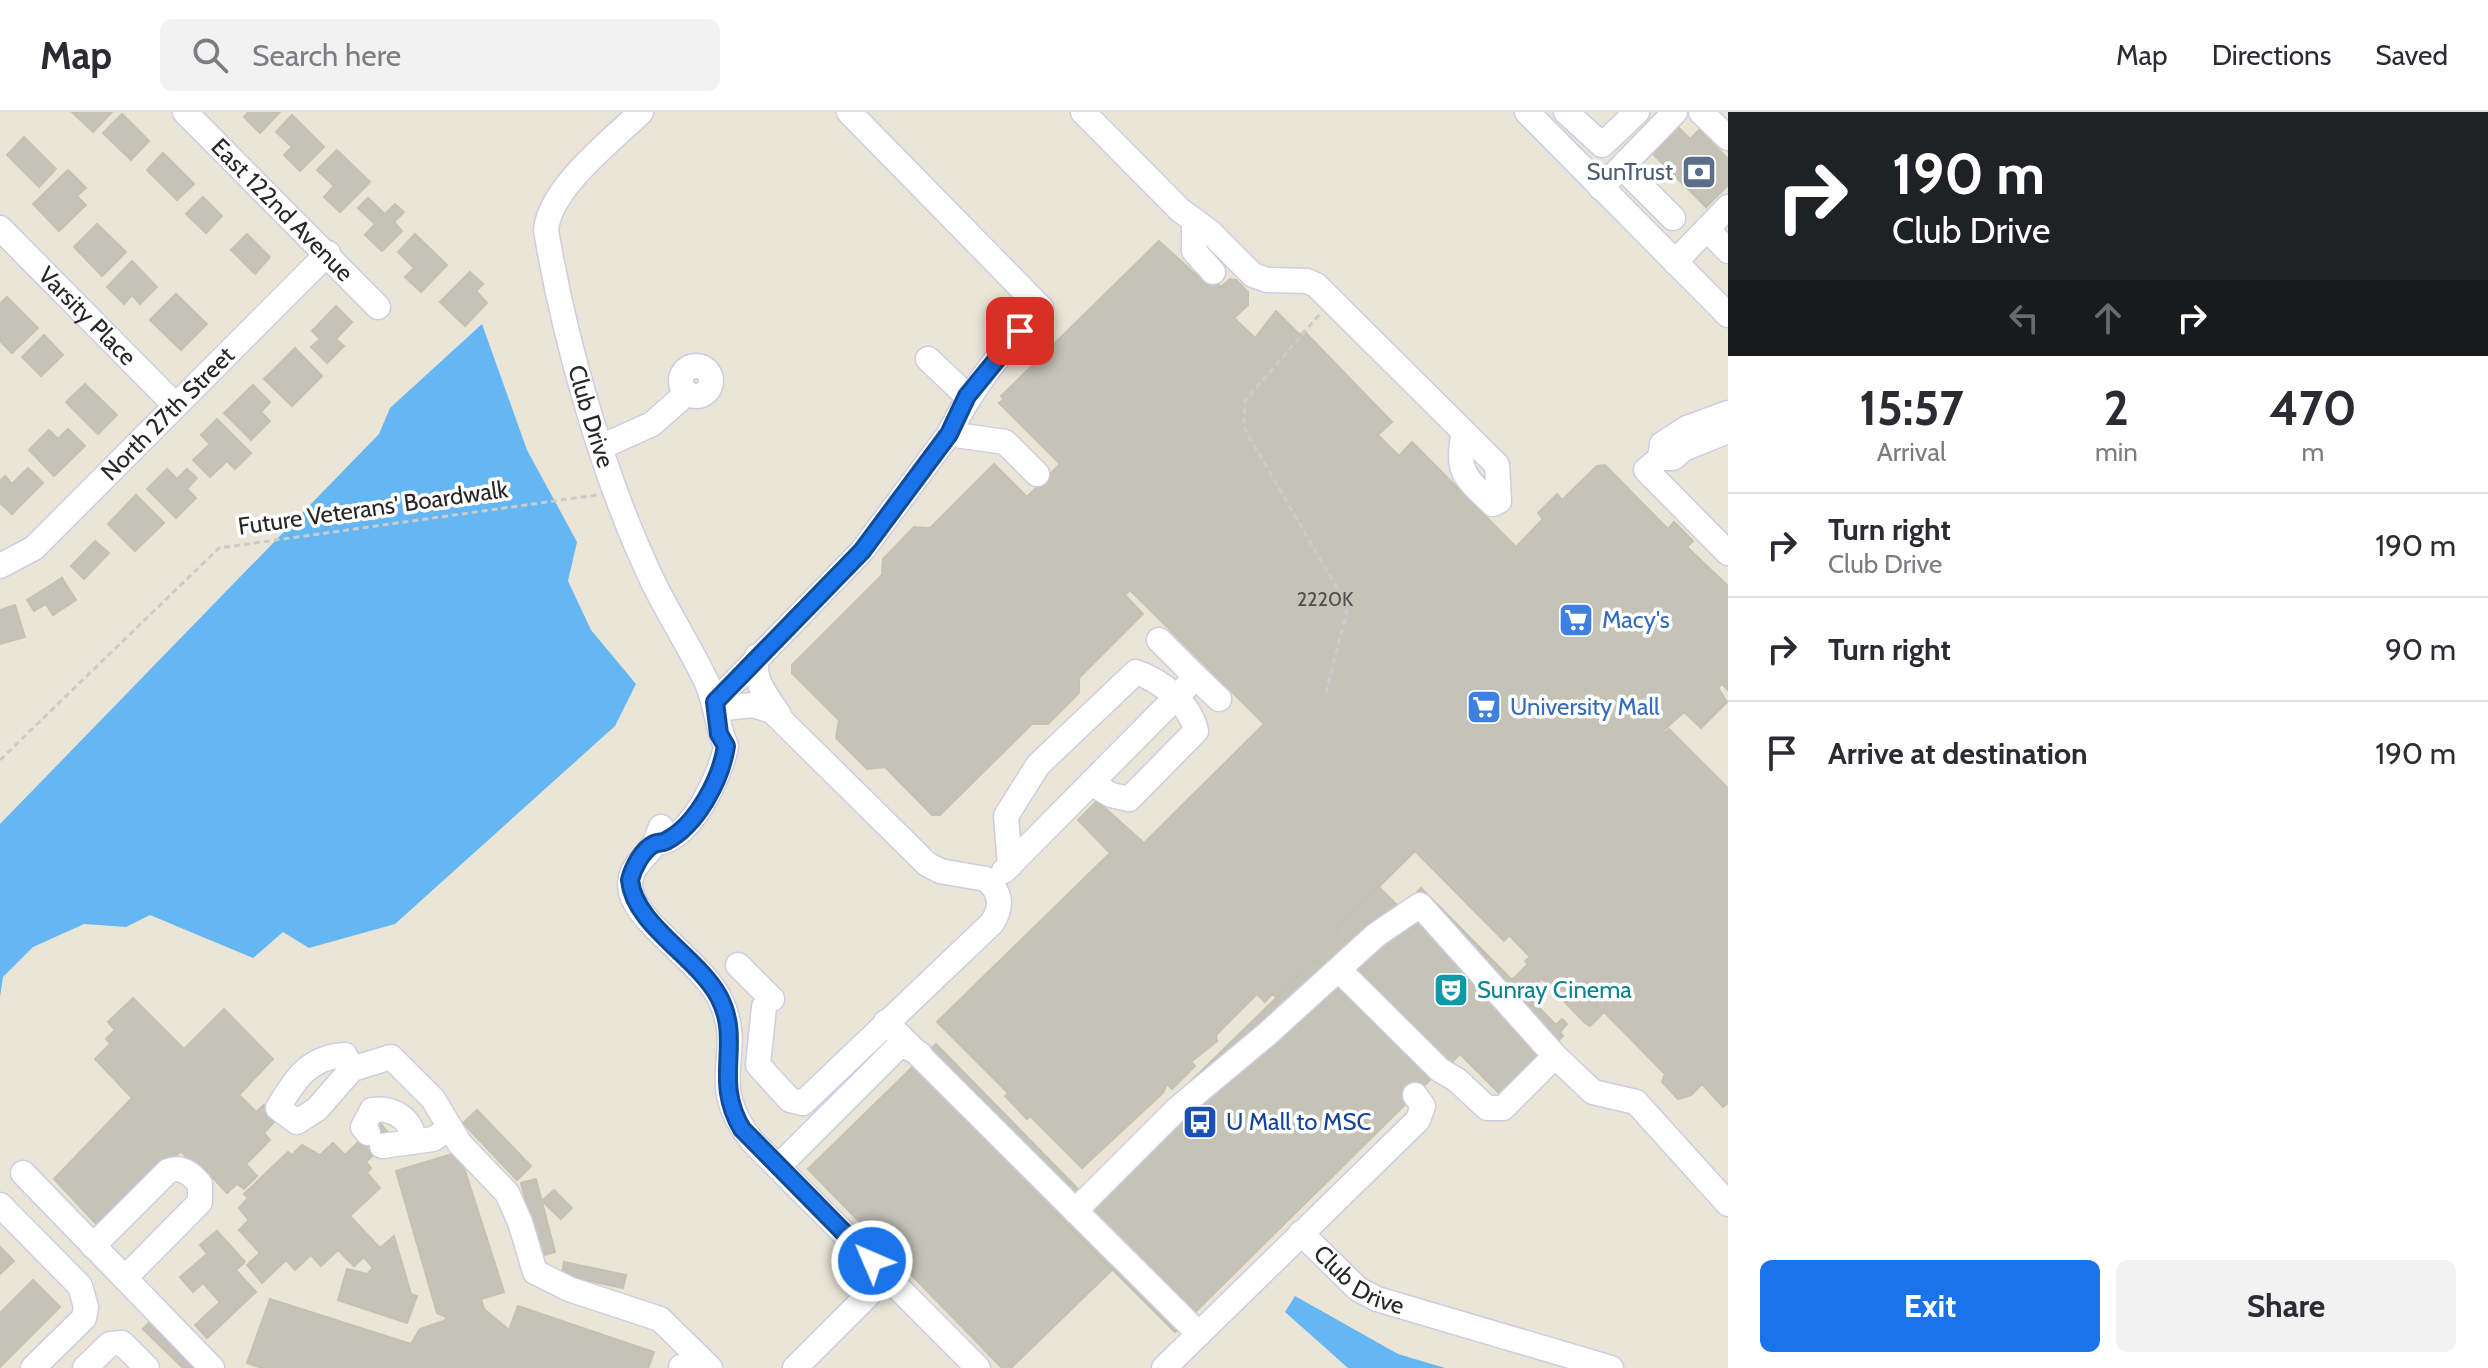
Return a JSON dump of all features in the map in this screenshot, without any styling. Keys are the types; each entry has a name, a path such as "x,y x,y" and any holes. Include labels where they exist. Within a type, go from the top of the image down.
{"street":[{"name":"East 122nd Avenue","path":"185,112 328,253 378,307"},
{"path":"716,706 757,656 862,551 949,434 967,396 999,353 1041,308 849,112"},
{"path":"1083,112 1194,220 1258,277 1307,281 1332,300 1464,432"},
{"path":"1527,112 1728,315"},
{"path":"1566,112 1602,145 1637,112"},
{"path":"1601,188 1675,112"},
{"path":"1701,112 1728,138"},
{"name":"Club Drive","path":"633,115 560,194 548,216 549,243 601,447 648,573 716,706 719,734 726,746 713,789 701,807 670,839 656,843 632,871 631,892 641,910 704,975 720,1000 729,1028 725,1077 729,1102 742,1129 978,1368"},
{"path":"1622,167 1673,218"},
{"path":"1675,262 1728,207"},
{"path":"1194,220 1194,251 1213,272"},
{"name":"Varsity Place","path":"0,228 175,405"},
{"path":"1707,229 1728,251"},
{"name":"North 27th Street","path":"0,566 34,548 328,253"},
{"path":"928,359 967,396"},
{"path":"601,447 652,424 687,393"},
{"path":"1660,458 1662,444 1673,436 1728,413"},
{"path":"1728,431 1683,449 1673,458 1660,458 1646,470 1728,553"},
{"path":"949,434 1005,442 1037,474"},
{"path":"1159,640 1219,699"},
{"path":"738,965 768,1003 758,1065 790,1100 798,1104 808,1100 992,923 999,905 992,884 979,876 940,871 927,864 781,717 760,686 754,669 757,656"},
{"path":"1010,865 1006,816 1038,765 1060,740 1136,672 1154,679 1192,715 1196,731 1129,799 1111,795 1091,783"},
{"path":"992,884 1196,677"},
{"path":"716,706 753,705 781,717"},
{"path":"1075,1211 1176,1110 1266,1035 1376,935 1420,905 1555,1056 1593,1092 1636,1102 1728,1204"},
{"path":"1339,970 1440,1070 1492,1110 1503,1108 1555,1056"},
{"path":"886,1022 1199,1334"},
{"path":"778,1167 898,1047 907,1047 924,1056"},
{"path":"352,1069 391,1057 433,1099 460,1144 507,1193 520,1222 535,1272 569,1289 660,1319 690,1365"},
{"path":"1301,1233 1418,1120 1423,1106 1415,1095"},
{"path":"414,1142 413,1132 402,1116 386,1108 372,1110 363,1127 375,1140 414,1142 440,1137 450,1128"},
{"path":"93,1246 168,1171 181,1169 192,1175 200,1184 200,1202 125,1278"},
{"path":"23,1173 212,1368"},
{"path":"0,1205 80,1286 86,1307 84,1318 33,1368"},
{"name":"Club Drive","path":"1164,1368 1301,1233 1350,1282 1377,1299 1611,1368"},
{"path":"795,1368 887,1276"},
{"path":"85,1368 110,1344 122,1343 147,1368"}],"path":[{"path":"1326,692 1348,607 1244,428 1245,401 1332,300"},
{"name":"Future Veterans' Boardwalk","path":"0,760 219,548 597,495"}],"water":[{"path":"482,324 527,450 577,542 568,581 591,630 636,684 615,726 395,924 309,948 283,932 253,958 150,915 126,927 84,924 33,947 3,977 0,997 0,824 379,434 390,408"},
{"path":"1295,1296 1398,1354 1445,1368 1348,1368 1285,1312"}],"building":[{"path":"72,112 112,112 93,132"},
{"path":"248,112 280,112 260,133 244,117"},
{"path":"122,114 149,141 131,160 103,133"},
{"path":"292,115 324,147 300,171 284,155 292,147 276,132"},
{"name":"SunTrust","path":"1674,123 1690,139 1699,130 1728,159 1728,185 1706,207 1648,149"},
{"path":"24,137 56,169 39,187 7,155"},
{"path":"337,150 370,182 340,212 324,197 334,186 317,170"},
{"path":"163,153 194,184 177,200 147,170"},
{"path":"68,170 86,188 77,196 86,205 59,231 33,204"},
{"path":"203,197 222,216 206,233 186,214"},
{"path":"368,198 385,214 395,204 404,212 394,222 402,231 382,251 365,235 375,224 358,208"},
{"path":"97,224 126,252 102,276 74,247"},
{"path":"247,234 270,257 255,274 231,250"},
{"path":"415,234 447,265 421,292 405,277 414,268 398,252"},
{"name":"University Mall","path":"1159,241 1194,273 1207,273 1221,287 1230,279 1236,280 1248,292 1248,305 1234,318 1255,338 1276,311 1300,335 1304,331 1392,422 1378,435 1399,456 1412,442 1516,547 1543,519 1538,513 1557,494 1562,500 1597,466 1605,465 1668,529 1674,522 1693,541 1687,547 1728,586 1728,690 1722,684 1718,688 1727,702 1701,728 1684,712 1663,731 1665,733 1669,729 1728,788 1728,1103 1723,1107 1702,1084 1691,1095 1678,1099 1662,1082 1665,1074 1604,1012 1590,1026 1585,1023 1525,961 1530,957 1509,935 1504,941 1415,851 1335,930 1345,940 1358,928 1370,940 1333,977 1316,959 1276,997 1272,994 1265,1002 1257,994 1216,1035 1217,1041 1191,1062 1195,1066 1172,1089 1167,1084 1163,1093 1082,1168 1030,1116 1027,1119 1005,1096 1008,1093 937,1022 1110,853 1078,820 1097,801 1144,843 1264,724 1130,590 1125,595 1143,614 1079,678 1079,693 1048,724 1032,724 940,815 932,815 885,767 867,769 836,738 839,720 792,673 792,665 882,575 883,559 914,527 930,528 994,464 1027,497 1060,464 999,403 1004,399 1001,396"},
{"path":"132,261 157,287 140,304 132,295 124,304 107,287"},
{"path":"470,272 483,284 476,291 487,303 465,326 440,302"},
{"path":"176,294 207,324 181,350 150,320"},
{"path":"7,297 38,328 12,353 0,341 0,304"},
{"path":"336,306 352,322 336,339 344,346 327,363 311,347 320,339 312,331"},
{"path":"44,335 63,355 41,376 22,357"},
{"path":"295,348 322,376 292,406 264,379"},
{"path":"85,384 117,415 98,434 66,402"},
{"path":"253,385 270,402 261,412 270,421 251,440 224,413"},
{"path":"217,419 251,453 235,469 227,461 210,477 193,460 210,444 201,435"},
{"path":"68,429 85,446 54,476 29,450 49,430 58,439"},
{"path":"28,468 43,483 12,514 0,503 0,481 5,476 12,484"},
{"path":"167,469 177,479 187,469 197,478 187,489 196,498 176,518 147,489"},
{"path":"136,495 164,523 135,551 108,524"},
{"path":"95,541 109,553 84,579 71,566"},
{"path":"62,578 76,600 53,615 46,604 34,611 27,600"},
{"path":"15,605 25,637 0,644 0,610"},
{"name":"Sunray Cinema","path":"1378,886 1401,909 1421,888 1512,980 1529,963 1543,977 1527,995 1556,1025 1562,1019 1567,1024 1560,1032 1563,1036 1502,1096 1460,1054 1447,1067 1345,964 1370,940 1358,928 1345,940 1335,930"},
{"path":"1316,959 1430,1080 1175,1332 1056,1213"},
{"path":"133,998 184,1049 224,1009 273,1059 239,1095 256,1112 264,1105 277,1119 264,1133 270,1140 246,1164 257,1176 244,1189 237,1184 227,1193 199,1163 195,1167 181,1151 99,1227 54,1179 132,1098 95,1059 110,1044 106,1039 115,1030 108,1022"},
{"path":"936,1044 1078,1189 1056,1213 1112,1270 1011,1368 1002,1368 808,1169"},
{"path":"477,1110 531,1166 517,1180 463,1123"},
{"path":"379,1122 392,1137 366,1162 371,1168 367,1173 380,1188 350,1216 380,1248 394,1236 411,1294 417,1296 407,1323 338,1300 347,1269 367,1274 373,1268 364,1257 354,1266 338,1250 321,1266 311,1255 295,1270 286,1260 262,1283 247,1265 260,1253 239,1230 249,1220 239,1208 248,1198 244,1194 288,1152 292,1155 302,1145 320,1155 333,1143 345,1155"},
{"path":"459,1152 504,1292 481,1299 484,1309 509,1330 518,1306 654,1352 648,1368 262,1368 247,1363 270,1299 411,1344 420,1329 446,1320 437,1313 396,1171"},
{"path":"536,1179 555,1252 540,1256 521,1183"},
{"path":"554,1190 572,1208 561,1219 542,1201"},
{"path":"217,1231 245,1262 236,1270 256,1292 207,1338 195,1325 220,1302 203,1283 193,1292 180,1277 207,1254 200,1245"},
{"path":"0,1247 14,1261 0,1274"},
{"path":"564,1262 626,1275 623,1288 562,1275"},
{"path":"33,1280 60,1307 0,1367 0,1313"},
{"path":"153,1318 196,1368 183,1368 143,1329"}],"place":[{"name":"SunTrust","path":"1699,172"},
{"name":"Macy's","path":"1576,620"},
{"name":"University Mall","path":"1484,707"},
{"name":"Sunray Cinema","path":"1451,990"},
{"name":"U Mall to MSC","path":"1200,1122"}],"route":[{"path":"872,1261 742,1129 734,1116 725,1086 729,1041 726,1013 704,975 641,910 631,892 630,880 632,871 645,854 656,843 670,839 701,807 713,789 726,746 719,734 715,702 862,551 949,434 967,396 1020,331"}]}
